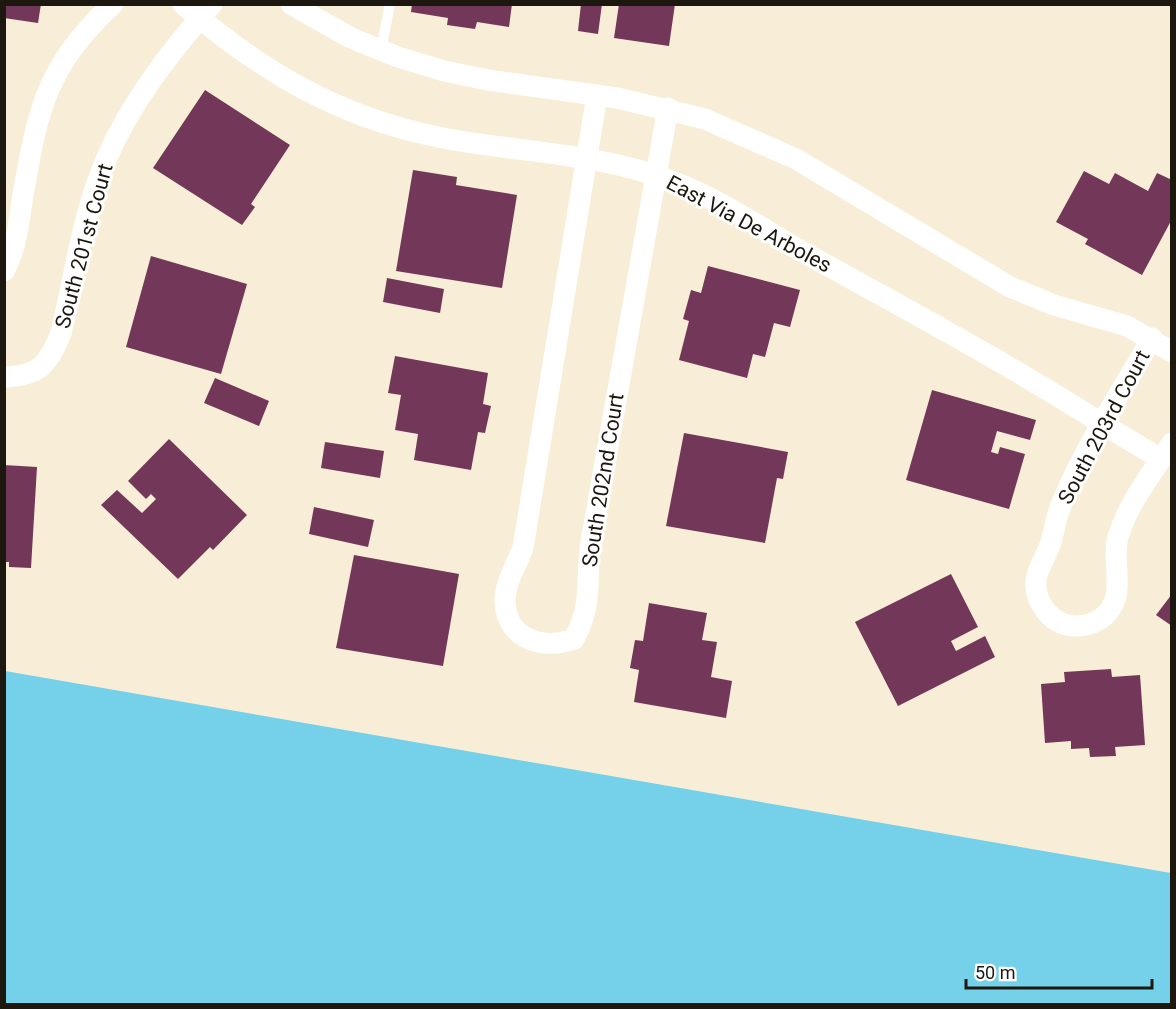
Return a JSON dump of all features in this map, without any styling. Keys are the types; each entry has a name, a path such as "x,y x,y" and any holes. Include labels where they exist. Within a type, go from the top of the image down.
{"street":[{"path":"4,271 14,249 37,119 49,88 63,60 113,4"},
{"name":"East Via De Arboles","path":"183,4 205,12 261,66 317,96 382,123 438,137 586,159 635,168 655,175 725,207 1044,388 1102,426 1166,451"},
{"path":"291,4 351,38 381,50 466,75 668,108 705,119 796,159 1010,287 1054,305 1127,326 1172,352"},
{"name":"South 201st Court","path":"4,377 22,376 40,369 53,354 61,333 90,207 106,159 157,72 205,12"},
{"name":"South 202nd Court","path":"597,95 523,548 505,600 509,620 518,633 531,640 558,645 574,639 585,619 589,601 588,564 668,108"},
{"name":"South 203rd Court","path":"1152,339 1063,499 1036,579 1038,602 1067,626 1088,626 1108,613 1117,594 1114,556 1118,537 1130,509 1166,451"}],"lane":[{"path":"381,50 390,4"}],"water":[{"path":"5,671 1171,873 1171,1004 5,1004"}],"building":[{"path":"4,4 41,4 38,23 4,18"},
{"path":"412,4 512,4 509,27 477,22 475,29 447,25 448,18 411,12"},
{"path":"581,4 602,4 598,34 578,31"},
{"path":"619,4 675,4 669,46 614,38"},
{"path":"205,90 290,145 251,204 255,207 242,225 153,168"},
{"path":"413,170 457,177 456,185 517,195 502,288 396,271"},
{"path":"1084,171 1109,184 1115,173 1148,191 1157,173 1172,180 1172,219 1142,275 1085,244 1088,239 1056,222"},
{"path":"151,256 247,284 221,374 126,347"},
{"path":"708,266 800,290 790,327 774,323 765,357 753,354 747,378 679,360 689,321 683,319 691,290 701,293"},
{"path":"387,278 444,289 440,313 383,302"},
{"path":"395,356 488,373 483,404 491,406 485,433 478,432 471,470 414,460 418,434 395,430 401,395 388,393"},
{"path":"215,378 269,401 259,426 204,403"},
{"path":"932,390 1036,420 1030,440 997,431 991,452 998,454 1000,447 1025,454 1009,509 906,480"},
{"path":"684,433 788,452 783,479 777,478 765,543 666,526"},
{"path":"169,439 247,515 213,550 210,547 178,579 101,505 117,490 142,513 156,499 151,494 146,499 128,481"},
{"path":"325,442 384,451 380,478 321,468"},
{"path":"4,465 37,467 31,568 9,567 9,562 4,562"},
{"path":"314,507 374,520 368,547 309,534"},
{"path":"354,555 459,574 443,666 336,648"},
{"path":"951,574 978,627 951,641 956,651 985,636 995,657 898,706 855,622"},
{"path":"1172,594 1172,626 1156,615"},
{"path":"649,603 707,613 702,640 717,642 711,677 732,681 726,718 634,702 639,670 630,668 635,640 643,641"},
{"path":"1111,669 1112,677 1140,675 1145,745 1115,747 1116,756 1090,757 1089,748 1071,749 1071,741 1045,743 1041,684 1065,682 1064,672"}]}
